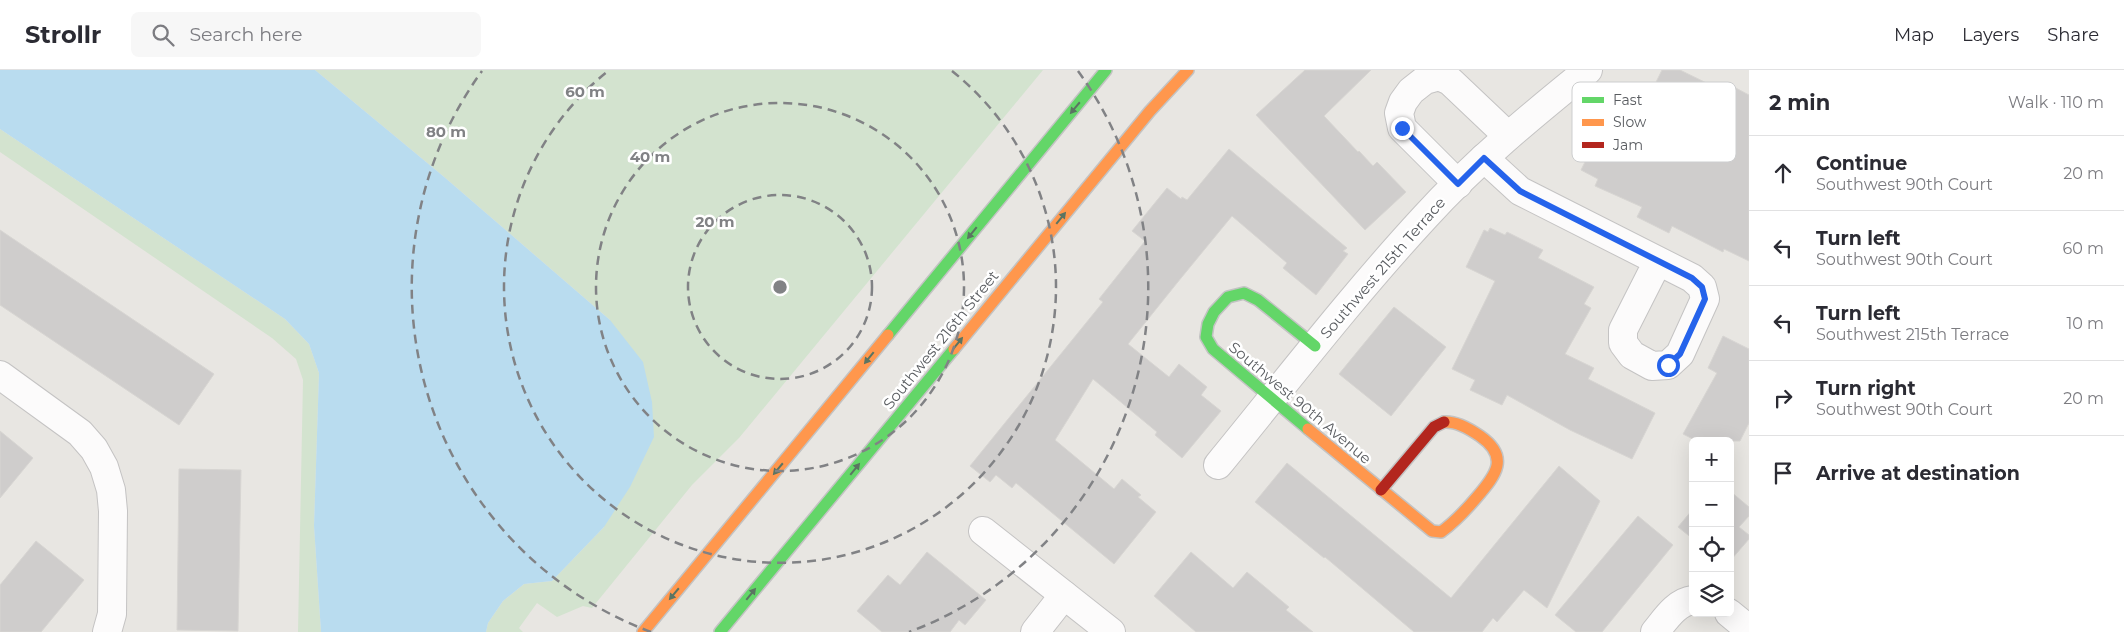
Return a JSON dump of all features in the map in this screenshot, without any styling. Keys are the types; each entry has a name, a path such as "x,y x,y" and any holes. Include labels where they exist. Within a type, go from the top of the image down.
{"street":[{"path":"643,632 1106,70"},
{"name":"Southwest 216th Street","path":"720,632 1150,111 1188,70"},
{"name":"Southwest 215th Terrace","path":"1573,82 1588,70"},
{"path":"1458,184 1402,128 1399,113 1403,102 1411,91 1425,80 1439,76 1450,81 1508,136"},
{"name":"Southwest 215th Terrace","path":"1218,465 1400,246 1484,158 1572,83"},
{"path":"1484,158 1520,191 1658,261"},
{"name":"Southwest 90th Avenue","path":"1315,346 1258,300 1244,293 1228,297 1214,312 1208,324 1206,337 1213,349 1347,463 1432,531 1441,532 1466,512 1495,476 1498,459 1493,447 1482,436 1462,425 1446,421 1434,427 1381,490"},
{"path":"0,375 72,426 88,440 100,458 111,490 113,512 112,614 108,629"},
{"path":"983,531 1111,632"},
{"path":"1035,632 1064,595"},
{"path":"1655,632 1672,611 1689,601"}],"green space":[{"path":"315,70 1043,70 739,438 692,485 592,608 583,606 557,617 537,603 519,628 523,632 486,632 488,623 503,601 524,584 552,581 604,527 610,320 443,176"},
{"path":"0,129 285,319 309,344 319,373 314,526 321,632 298,632 303,380 296,359 272,338 0,152"}],"water":[{"path":"0,70 315,70 443,176 610,320 643,362 652,402 654,437 630,487 604,527 552,581 524,584 503,601 488,623 486,632 321,632 314,526 319,373 309,344 285,319 0,129"}],"building":[{"path":"1305,70 1371,70 1324,116 1373,166 1377,162 1406,192 1365,230 1256,115"},
{"path":"1662,70 1680,70 1704,82 1656,82"},
{"path":"1736,88 1749,95 1749,261 1724,249 1723,252 1672,226 1669,233 1637,217 1642,207 1595,186 1598,179 1581,170 1585,162 1736,162"},
{"path":"1229,149 1347,248 1343,251 1348,254 1316,295 1283,268 1287,263 1232,216 1177,283 1128,344 1169,377 1179,364 1207,387 1201,395 1221,411 1182,458 1155,435 1157,432 1093,379 1055,440 1114,489 1122,479 1141,495 1138,497 1156,512 1114,564 1016,483 1012,488 996,475 990,482 970,466 1103,302 1099,299 1145,241 1132,231 1167,188 1181,199 1182,197 1187,200"},
{"path":"1490,228 1505,235 1507,232 1543,250 1538,258 1594,287 1584,304 1591,308 1565,354 1594,368 1588,379 1655,413 1632,459 1570,430 1507,395 1502,405 1470,390 1475,380 1452,369 1495,281 1466,267 1484,230 1488,232"},
{"path":"0,230 214,374 179,425 0,305"},
{"path":"1394,307 1446,347 1391,416 1339,374"},
{"path":"1723,336 1749,349 1749,423 1740,441 1734,441 1734,437 1689,437 1683,434 1717,373 1708,368"},
{"path":"0,431 33,458 0,498"},
{"path":"1287,463 1451,598 1559,466 1600,501 1547,608 1524,590 1497,622 1493,618 1482,632 1414,632 1325,557 1255,502"},
{"path":"179,469 241,470 238,631 177,630"},
{"path":"1734,494 1749,507 1749,516 1739,527 1749,535 1749,539 1734,556"},
{"path":"1689,514 1689,536 1678,527"},
{"path":"1638,516 1673,545 1602,632 1576,632 1555,615"},
{"path":"36,541 84,580 41,632 0,632 0,585"},
{"path":"927,552 986,600 965,625 959,620 950,632 882,632 857,611 888,575 900,585"},
{"path":"1191,552 1233,588 1247,572 1289,607 1286,610 1313,632 1196,632 1154,596"}],"traffic: fast":[{"path":"888,335 1106,70"},
{"path":"1308,429 1213,349 1206,337 1208,324 1214,312 1228,297 1244,293 1258,300 1315,346"},
{"path":"720,632 954,349"}],"traffic: slow":[{"path":"954,349 1150,111 1188,70"},
{"path":"643,632 888,335"},
{"path":"1308,429 1432,531 1441,532 1469,507 1490,481 1497,466 1495,451 1480,436 1458,424 1444,422"}],"traffic: jam":[{"path":"1381,490 1434,427 1444,422"}],"route":[{"path":"1402,128 1458,184 1484,158 1520,191 1692,278 1702,287 1705,299 1680,354 1668,365"}]}
